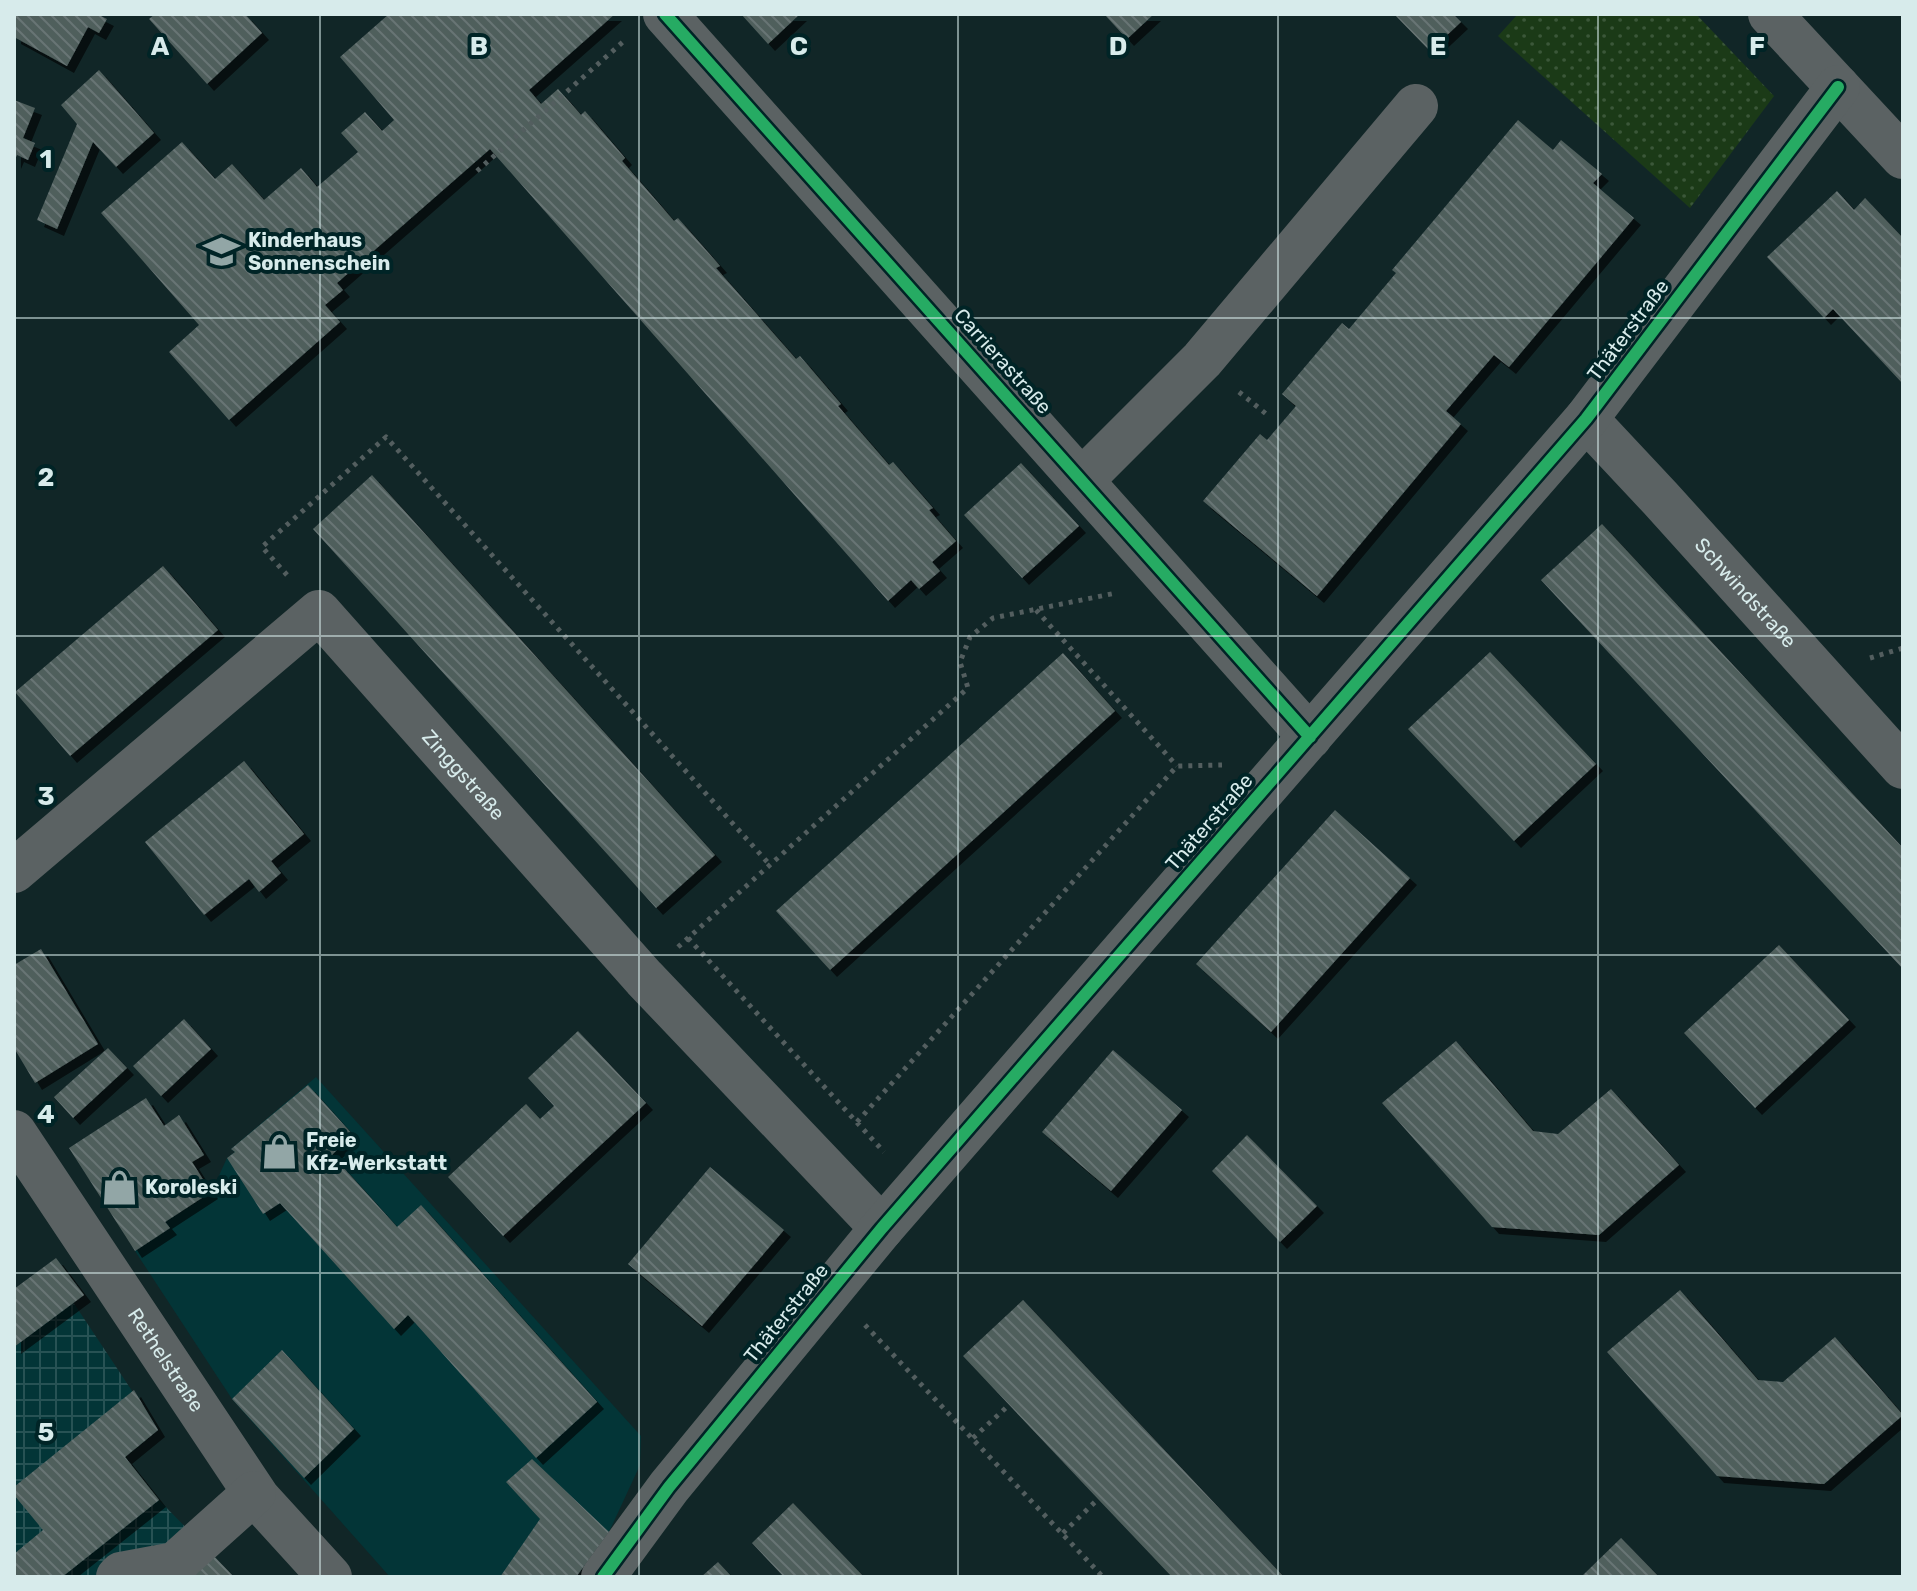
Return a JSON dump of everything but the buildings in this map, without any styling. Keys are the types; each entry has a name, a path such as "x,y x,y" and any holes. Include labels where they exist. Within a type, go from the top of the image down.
{"street":[{"path":"1770,14 1903,157"},
{"name":"Carrierastraße","path":"649,24 1082,480 1172,582 1298,750"},
{"name":"Thäterstraße","path":"603,1577 669,1487 882,1228 1586,419 1838,87"},
{"path":"1082,480 1202,360 1416,106"},
{"name":"Schwindstraße","path":"1586,419 1903,767"},
{"path":"14,871 319,612"},
{"name":"Zinggstraße","path":"319,612 644,978 882,1228"},
{"name":"Rethelstraße","path":"14,1132 254,1493 330,1577"},
{"path":"118,1577 175,1564 254,1493"}],"path":[{"path":"477,171 649,24"},
{"path":"319,612 262,547 386,437 770,865"},
{"path":"644,978 968,688 960,662 970,637 993,618 1172,582"},
{"path":"1035,610 1177,766"},
{"path":"857,1122 1177,766 1298,750"},
{"path":"688,938 917,1188"},
{"path":"831,1290 1103,1577"},
{"path":"973,1438 1009,1405"},
{"path":"1063,1533 1098,1499"}],"shaded area":[{"path":"316,1077 641,1436 640,1465 609,1532 576,1577 390,1577 232,1399 135,1251 170,1228 165,1222 211,1193 227,1158 235,1152 231,1149"},
{"path":"73,1302 158,1430 125,1457 159,1500 234,1577 14,1577 14,1347"}],"green space":[{"path":"1518,14 1696,14 1774,96 1690,208 1498,36"}],"cycle path":[{"path":"665,14 1310,737"},
{"path":"603,1577 669,1487 882,1228 1586,419 1838,87"}],"place":[{"name":"Kinderhaus Sonnenschein","path":"222,252"},
{"name":"Freie Kfz-Werkstatt","path":"280,1152"},
{"name":"Koroleski","path":"119,1187"}]}
